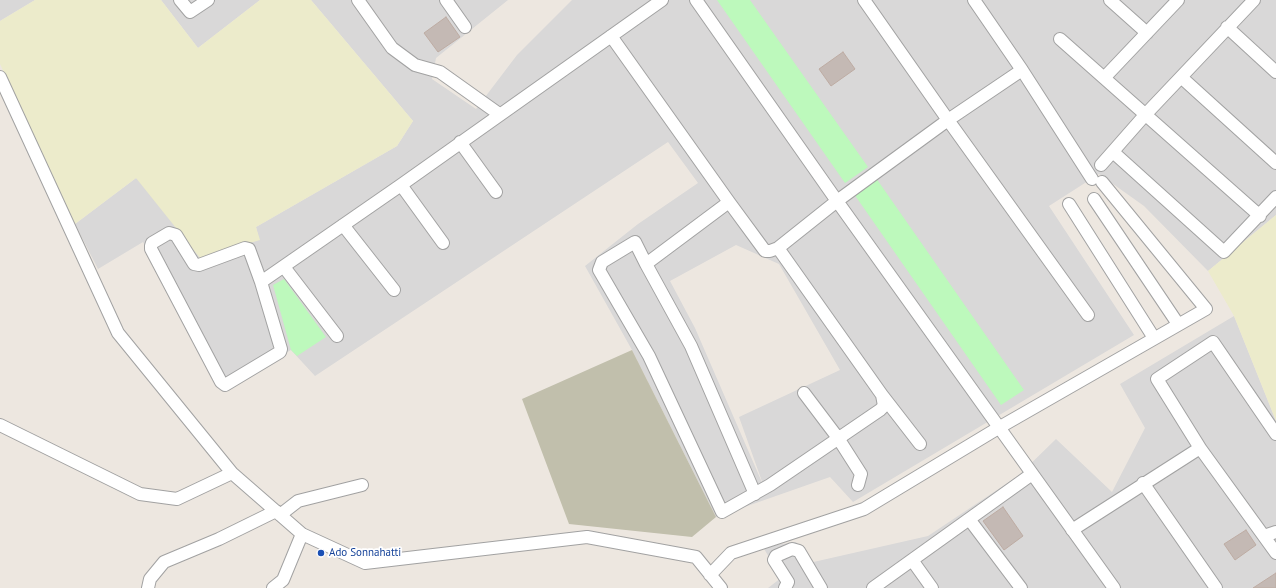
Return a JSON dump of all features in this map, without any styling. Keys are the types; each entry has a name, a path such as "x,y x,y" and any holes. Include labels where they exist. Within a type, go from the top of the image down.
{"street":[{"path":"180,0 190,12 208,0"},
{"path":"358,0 392,48 415,65 440,72 499,114"},
{"path":"446,0 465,27"},
{"path":"261,282 662,0"},
{"path":"696,0 837,201 1114,588"},
{"path":"864,0 948,120 1088,314"},
{"path":"710,575 731,553 864,509 1000,427 1206,309 1097,180 974,0"},
{"path":"1110,0 1147,33"},
{"path":"1104,78 1178,0"},
{"path":"1101,165 1145,115 1254,0"},
{"path":"1227,27 1276,72"},
{"path":"611,36 729,202 766,251 778,248 837,201 948,120 1022,70"},
{"path":"1060,39 1260,216"},
{"path":"0,77 118,333 232,473 302,534 365,563 587,537 696,557 721,588"},
{"path":"1181,77 1276,163"},
{"path":"460,142 496,192"},
{"path":"1113,152 1224,252 1276,198"},
{"path":"401,185 443,243"},
{"path":"1094,199 1178,324"},
{"path":"646,264 729,202"},
{"path":"1070,204 1154,338"},
{"path":"344,225 394,290"},
{"path":"169,233 176,235 194,264 198,266 245,248 249,248 261,282 281,349 280,352 225,385 217,375 151,249 152,243 169,233"},
{"path":"755,494 691,346 634,242 602,262 599,270 649,356 722,512 755,494 880,410 884,406 882,395"},
{"path":"778,248 882,395 920,444"},
{"path":"284,267 337,336"},
{"path":"1276,434 1213,342 1157,379 1200,448 1276,553"},
{"path":"804,393 838,438 861,474 858,485"},
{"path":"0,425 140,494 177,499 232,473"},
{"path":"1072,530 1143,483 1200,448"},
{"path":"873,588 1032,474"},
{"path":"1143,483 1216,588"},
{"path":"148,588 150,579 164,562 278,513 298,501 362,485"},
{"path":"969,519 1021,588"},
{"path":"1264,536 1276,532"},
{"path":"273,588 283,580 302,534"},
{"path":"785,588 788,582 774,560 776,556 792,549 799,551 821,588"},
{"path":"912,560 932,588"}],"shaded area":[{"path":"0,0 35,0 0,21"},
{"path":"161,0 260,0 198,48"},
{"path":"311,0 508,0 436,58 432,79 476,109 517,55 572,0 1276,0 1276,215 1208,271 1144,206 1099,174 1049,206 1134,335 853,502 830,477 716,517 632,350 585,266 638,224 698,183 668,142 315,376 291,350 221,388 143,242 98,269 75,224 136,178 259,240 256,227 397,146 413,121","holes":["736,245 779,264 840,370 739,417 764,487 695,328 670,281"]},
{"path":"1234,316 1276,421 1276,588 768,588 781,578 763,547 796,542 809,563 928,536 1018,476 1056,439 1112,492 1145,428 1120,384"},
{"path":"632,350 716,517 692,537 569,524 522,399"}],"green space":[{"path":"35,0 161,0 198,48 260,0 311,0 413,121 397,146 256,227 260,240 200,258 136,178 75,224 0,64 0,21"},
{"path":"717,0 750,0 868,167 845,183"},
{"path":"876,178 1024,390 1001,405 854,194"},
{"path":"1276,215 1276,421 1234,316 1208,271"},
{"path":"284,279 326,337 297,356 291,350 273,285"}],"building":[{"path":"446,17 460,37 438,52 424,33"},
{"path":"843,52 855,69 831,86 819,69"},
{"path":"1003,507 1023,536 1004,550 983,521"},
{"path":"1246,530 1256,545 1235,560 1224,544"},
{"path":"1276,573 1276,588 1253,588"}],"place":[{"name":"Ado Sonnahatti","path":"321,553"}]}
